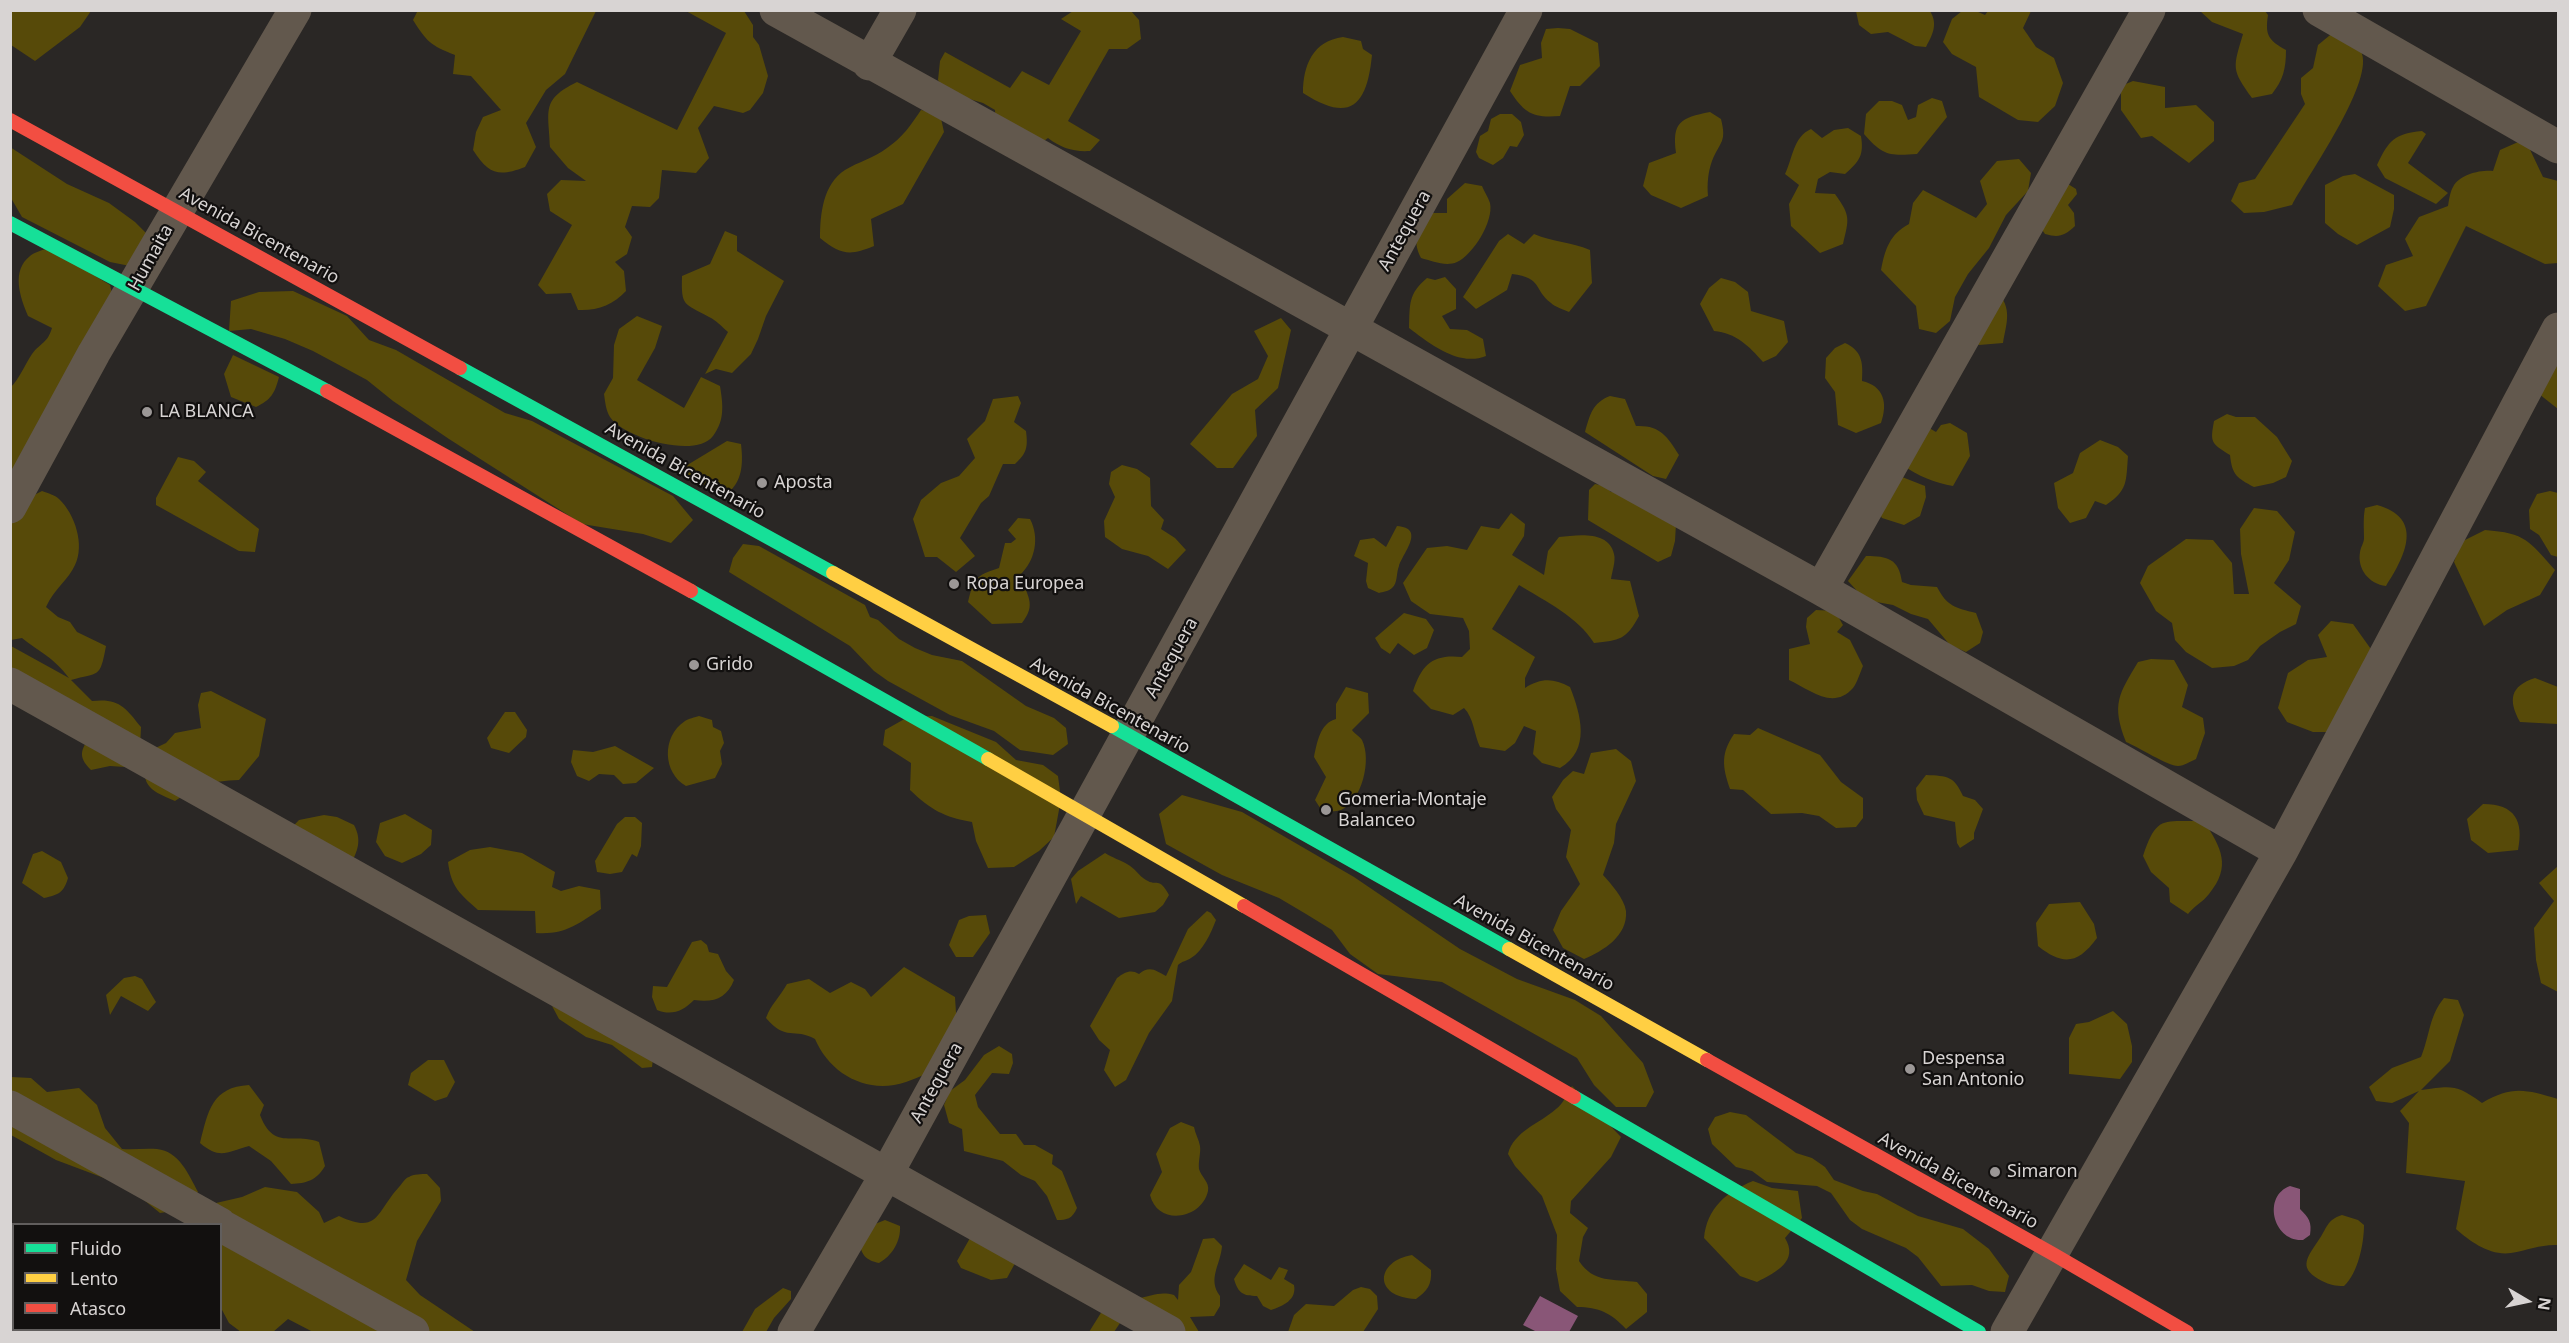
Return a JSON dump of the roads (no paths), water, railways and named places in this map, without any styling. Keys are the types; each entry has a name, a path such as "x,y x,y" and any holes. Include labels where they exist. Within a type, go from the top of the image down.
{"street":[{"name":"Humaita","path":"10,507 94,353 135,287 295,10"},
{"path":"776,10 1821,590 2281,852"},
{"path":"870,64 900,10"},
{"name":"Antequera","path":"794,1332 886,1175 1526,10"},
{"path":"1821,590 2149,10"},
{"path":"2319,10 2559,147"},
{"name":"Avenida Bicentenario","path":"10,120 1129,736 2187,1332"},
{"path":"10,223 135,287 610,546 1085,813 1979,1332"},
{"path":"2007,1332 2281,852 2559,329"},
{"path":"10,684 1169,1332"},
{"path":"10,1107 216,1223"},
{"path":"222,1226 413,1332"}],"place":[{"name":"LA BLANCA","path":"147,412"},
{"name":"Aposta","path":"762,483"},
{"name":"Ropa Europea","path":"954,584"},
{"name":"Grido","path":"694,665"},
{"name":"Gomeria-Montaje Balanceo","path":"1326,810"},
{"name":"Despensa San Antonio","path":"1910,1069"},
{"name":"Simaron","path":"1995,1172"}]}
